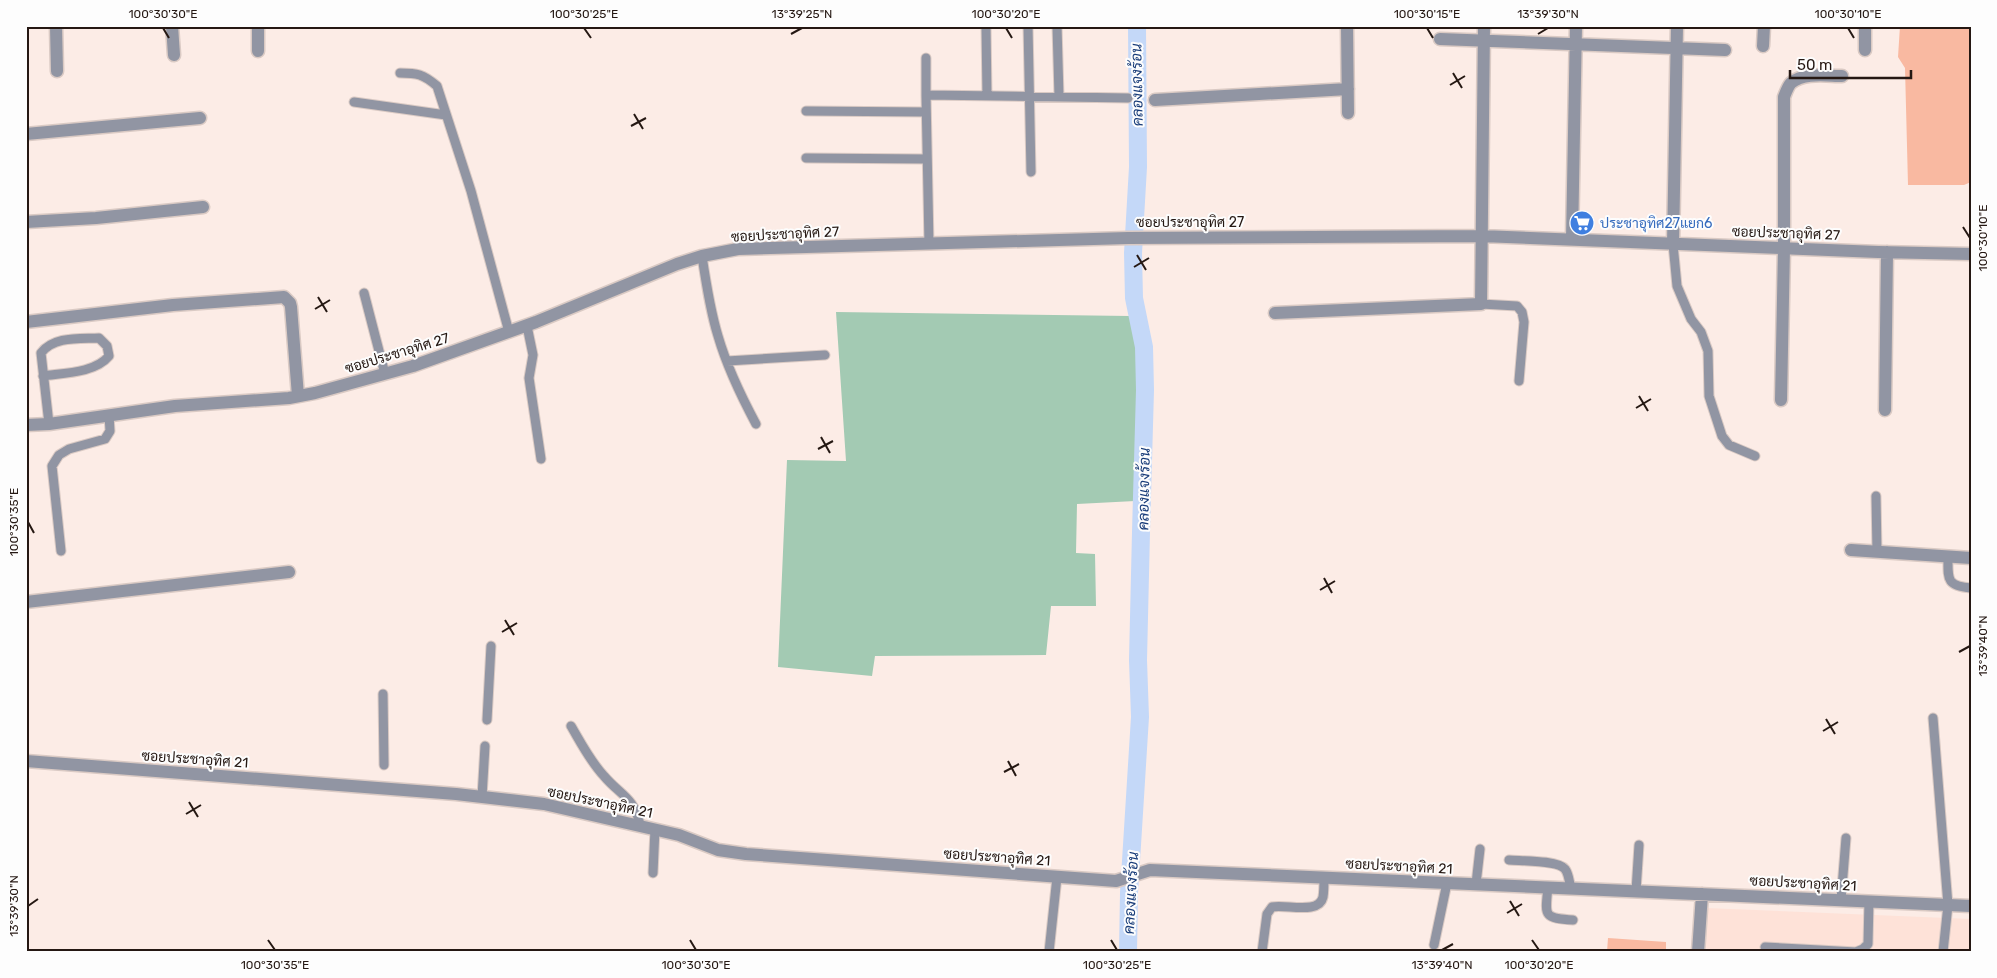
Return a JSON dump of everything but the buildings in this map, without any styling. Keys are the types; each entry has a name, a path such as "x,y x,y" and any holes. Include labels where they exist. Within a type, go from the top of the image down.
{"street":[{"path":"56,26 57,71"},
{"path":"172,26 174,55"},
{"path":"258,26 258,51"},
{"path":"1347,26 1348,113"},
{"path":"1275,313 1481,304 1480,236 1484,26"},
{"path":"1572,239 1576,26"},
{"path":"1673,244 1678,26"},
{"path":"1763,46 1764,26"},
{"path":"1865,26 1865,50"},
{"path":"1440,39 1726,50"},
{"path":"1781,400 1784,97 1790,84 1799,78 1842,76"},
{"path":"1155,100 1348,89"},
{"path":"26,134 200,118"},
{"path":"26,222 96,218 203,207"},
{"name":"ซอยประชาอุทิศ 27","path":"27,422 49,424 175,406 298,396 414,366 527,326 677,264 702,256 738,250 1134,238 1480,236 1971,254"},
{"path":"1885,410 1886,252"},
{"path":"26,322 173,305 284,297 292,307 298,396"},
{"path":"1851,550 1971,558"},
{"path":"26,602 289,572"},
{"name":"ซอยประชาอุทิศ 21","path":"26,761 385,783 544,804 679,835 718,850 746,854 1116,881 1150,870 1971,906"},
{"path":"1698,952 1702,894"}],"lane":[{"path":"986,26 987,95"},
{"path":"1028,26 1031,172"},
{"path":"1057,26 1059,96"},
{"path":"926,58 929,244"},
{"path":"400,73 426,76 436,86 471,191 509,332"},
{"path":"926,95 1128,98"},
{"path":"354,102 446,115"},
{"path":"806,111 926,112"},
{"path":"806,158 927,158"},
{"path":"1673,244 1677,286 1691,319 1701,332 1708,351 1709,396 1718,428 1729,445 1755,456"},
{"path":"702,256 708,298 718,336 739,391 756,424"},
{"path":"364,293 385,374"},
{"path":"1481,304 1517,306 1522,312 1524,322 1519,381"},
{"path":"527,326 533,355 529,378 541,459"},
{"path":"44,376 86,369 103,363 109,356 107,346 99,338 59,340 46,346 41,353 49,424"},
{"path":"727,361 825,355"},
{"path":"61,551 52,466 59,455 68,450 105,439 110,431 109,415"},
{"path":"1876,496 1877,551"},
{"path":"1948,557 1948,576 1952,583 1957,587 1971,588"},
{"path":"487,720 491,646"},
{"path":"384,694 384,765"},
{"path":"1933,718 1948,905 1944,952"},
{"path":"572,726 592,761 604,776 632,802 638,812 640,825"},
{"path":"482,797 485,746"},
{"path":"653,873 655,829"},
{"path":"1841,900 1846,838"},
{"path":"1636,891 1639,844"},
{"path":"1476,884 1480,849"},
{"path":"1509,860 1556,864 1564,867 1571,888"},
{"path":"1049,952 1057,877"},
{"path":"1262,952 1267,914 1272,907 1280,905 1308,908 1317,906 1323,900 1324,877"},
{"path":"1434,945 1447,883"},
{"path":"1548,887 1546,910 1548,915 1553,918 1573,920"},
{"path":"1765,947 1856,952 1863,949 1868,944 1869,901"}],"shaded area":[{"path":"1706,908 1971,919 1971,952 1704,952"}],"green space":[{"path":"836,312 1130,316 1137,328 1142,369 1135,501 1077,504 1076,553 1095,554 1096,606 1051,606 1046,655 875,656 872,676 778,667 787,460 846,461"}],"waterway":[{"name":"คลองแจงร้อน","path":"1128,952 1129,893 1140,717 1138,660 1145,390 1144,347 1134,298 1133,253 1138,167 1137,26"}],"place":[{"name":"ประชาอุทิศ27แยก6","path":"1582,223"}]}
